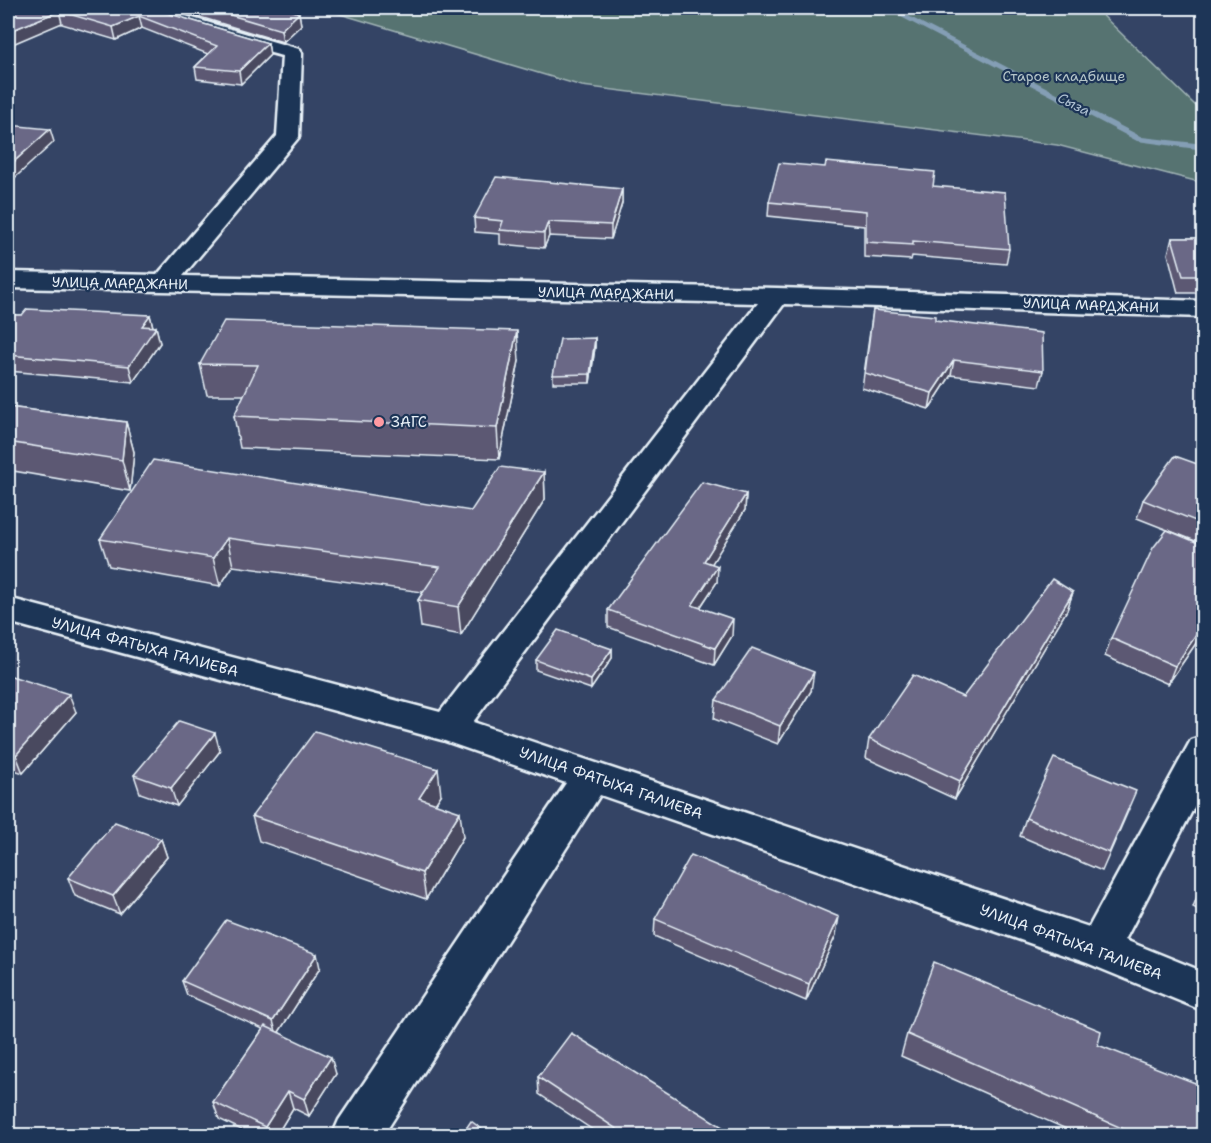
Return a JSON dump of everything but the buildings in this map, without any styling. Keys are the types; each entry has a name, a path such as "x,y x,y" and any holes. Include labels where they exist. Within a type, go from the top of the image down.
{"street":[{"path":"149,8 175,19 292,52 288,137 164,284"},
{"name":"УЛИЦА МАРДЖАНИ","path":"8,280 777,296 1203,309"},
{"path":"448,728 777,296"},
{"name":"УЛИЦА ФАТЫХА ГАЛИЕВА","path":"8,610 448,728 1099,949 1203,992"},
{"path":"1099,949 1203,750"},
{"path":"356,1136 591,777"}],"green space":[{"name":"Старое кладбище","path":"320,8 1095,8 1196,106 1203,109 1203,183 1057,145 582,86"}],"waterway":[{"name":"Сыза","path":"888,8 1140,139 1204,147"}],"place":[{"name":"ЗАГС","path":"379,422"}]}
